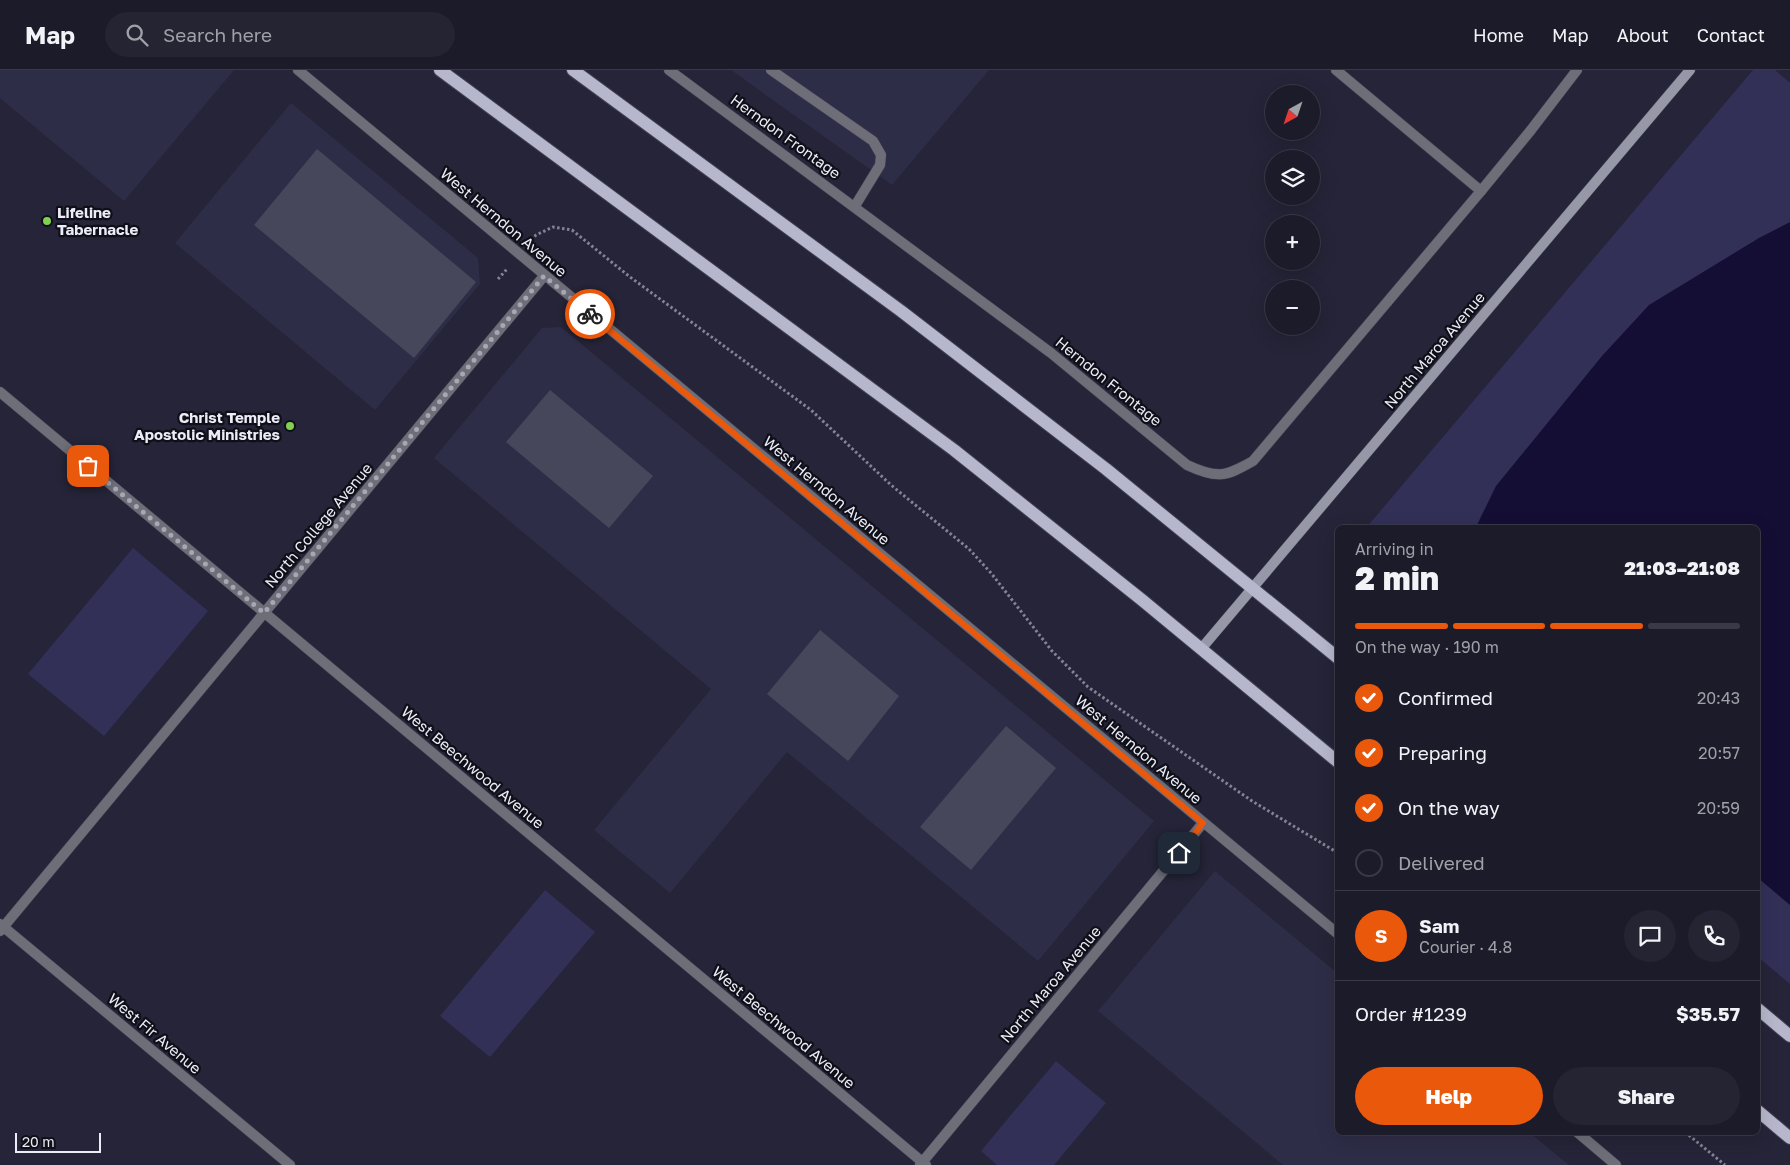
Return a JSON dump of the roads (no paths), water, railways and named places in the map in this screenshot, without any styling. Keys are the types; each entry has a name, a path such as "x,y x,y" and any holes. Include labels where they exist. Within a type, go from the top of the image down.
{"main road":[{"path":"440,70 954,450 1335,760"},
{"path":"572,70 901,311 1106,469 1335,656"},
{"name":"North Maroa Avenue","path":"1201,649 1690,70"},
{"path":"1760,1011 1790,1036"},
{"path":"1760,1113 1790,1138"}],"street":[{"name":"West Herndon Avenue","path":"298,70 1335,932"},
{"name":"Herndon Frontage","path":"669,70 1052,353 1187,465 1212,475 1223,476 1253,461 1481,191 1577,70"},
{"path":"772,70 872,141 881,155 880,165 855,206"},
{"path":"1336,70 1481,191"},
{"name":"North College Avenue","path":"1,927 544,276"},
{"name":"West Beechwood Avenue","path":"0,392 923,1164"},
{"name":"North Maroa Avenue","path":"923,1164 1203,823"},
{"name":"West Fir Avenue","path":"1,927 290,1165"},
{"path":"1581,1135 1616,1165"}],"place":[{"name":"Lifeline Tabernacle","path":"47,221"},
{"name":"Christ Temple Apostolic Ministries","path":"290,426"}]}
